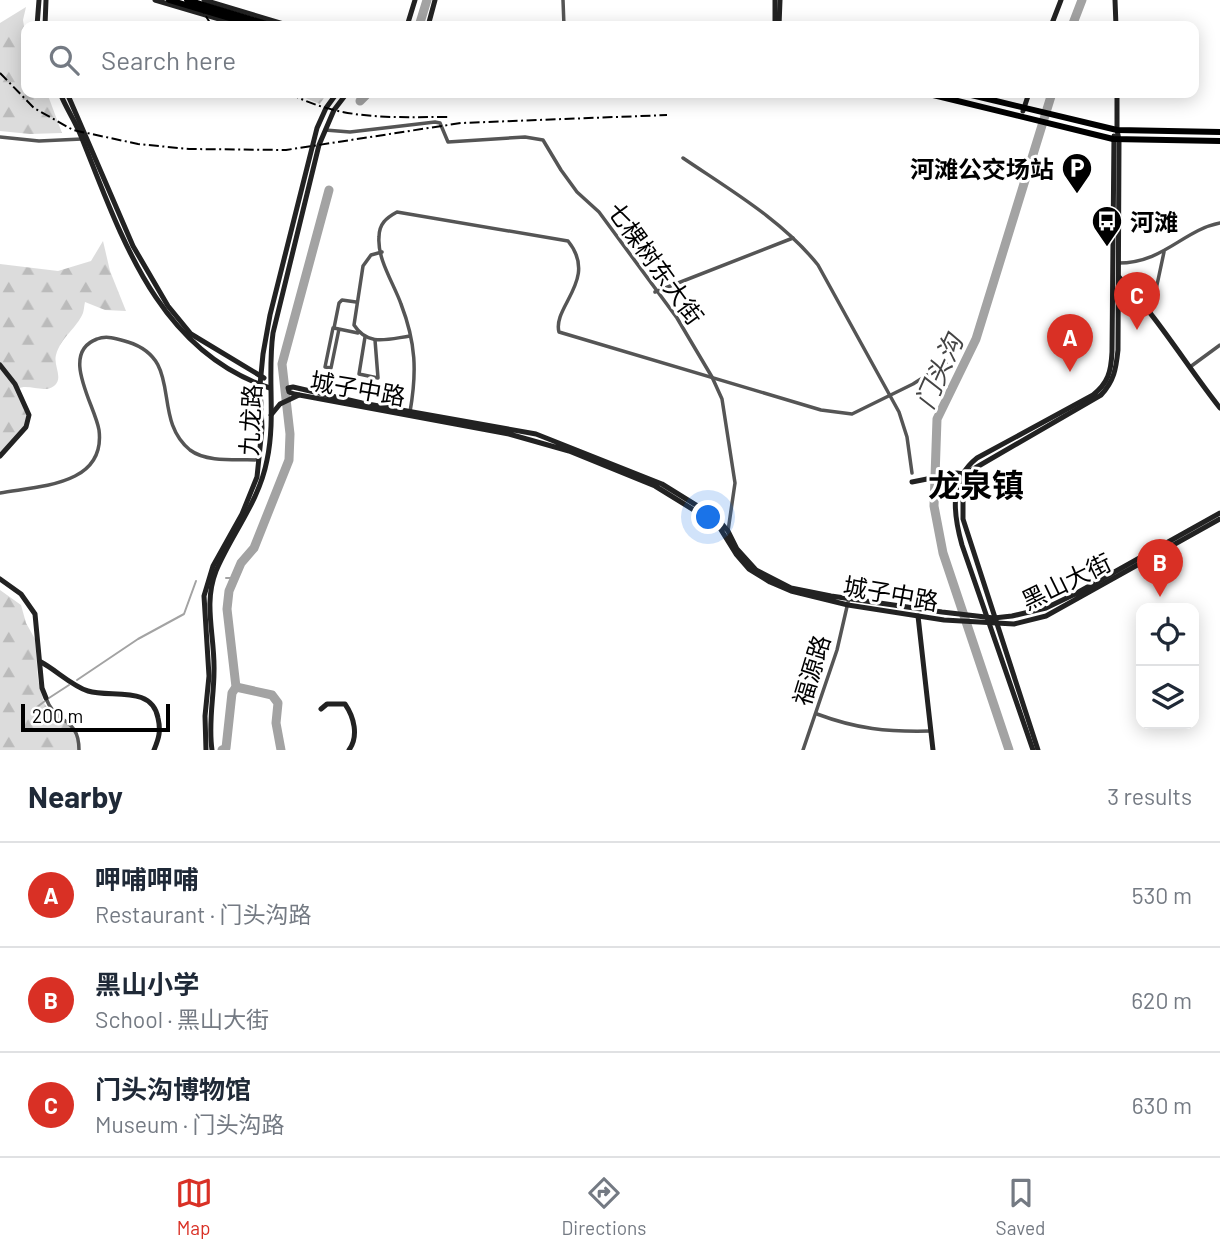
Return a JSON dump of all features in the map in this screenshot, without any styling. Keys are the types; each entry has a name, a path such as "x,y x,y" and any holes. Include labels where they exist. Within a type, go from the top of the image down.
{"main road":[{"path":"37,21 39,0"},
{"path":"45,21 46,0"},
{"path":"155,0 226,21"},
{"path":"169,0 239,21"},
{"path":"187,0 256,21"},
{"path":"204,0 273,21"},
{"path":"409,21 415,0"},
{"path":"429,21 435,0"},
{"path":"777,0 777,21"},
{"path":"1053,21 1061,0"},
{"path":"1115,0 1115,21"},
{"path":"62,98 82,139 117,228 173,323 198,348 220,363 270,388"},
{"path":"69,98 133,246 169,306 191,334 270,381"},
{"name":"九龙路","path":"205,750 209,676 204,596 213,566 251,496 260,460 260,385 270,315 315,137 326,108 333,98"},
{"name":"九龙路","path":"212,750 210,714 215,670 209,622 212,584 222,559 251,508 267,463 272,431 270,381 273,333 324,130 343,98"},
{"path":"945,98 1116,140 1220,141"},
{"path":"983,98 1117,130 1220,132"},
{"path":"1021,117 1027,98"},
{"path":"912,482 965,474 1087,405 1101,396 1110,385 1115,373 1118,350 1115,277 1117,98"},
{"path":"1115,277 1118,263 1116,140"},
{"path":"1115,277 1151,315 1220,408"},
{"path":"0,365 15,384 29,415 26,427 0,456"},
{"name":"城子中路","path":"410,413 299,396 289,392 288,388 293,387 362,403 410,413 509,435 569,451 655,486 718,525 727,534 736,554 749,569 791,591 918,616 994,624"},
{"path":"271,415 280,404 299,396"},
{"path":"965,474 963,519 991,617 1035,750"},
{"name":"黑山大街","path":"976,615 1012,616 1046,608 1220,513"},
{"name":"黑山大街","path":"994,624 1014,624 1046,616 1220,519"},
{"path":"0,579 21,594 35,614 42,688 46,700"},
{"name":"城子中路","path":"849,602 976,615"},
{"path":"918,616 933,750"},
{"path":"41,662 84,690 131,695 151,703 158,715 160,735 154,750"},
{"path":"321,709 335,702 345,704 350,711 355,737 349,750"}],"street":[{"path":"563,0 564,21"},
{"name":"七棵树东大街","path":"324,130 350,132 435,122 440,123 448,142 525,137 542,140 561,170 578,192 599,212 655,292 677,318 712,377 722,399 735,483 727,534"},
{"path":"0,137 39,141 82,139"},
{"path":"683,158 768,217 793,238 818,265 899,412 908,437 912,473"},
{"path":"410,413 416,376 410,336 378,239 381,226 387,217 397,212 568,242 576,251 578,268 576,286 560,317 559,331 821,410 852,414 946,363"},
{"path":"1118,263 1145,260 1206,227 1220,223"},
{"path":"655,292 793,238"},
{"path":"1151,315 1164,251"},
{"path":"382,252 371,255 366,260 356,302 354,325 365,337 375,340 410,336"},
{"path":"336,329 325,367 331,368 336,329 338,303 342,300 356,302"},
{"path":"350,331 355,313"},
{"path":"336,329 360,333"},
{"path":"0,493 80,475 92,462 98,446 99,429 79,369 80,357 88,344 97,338 113,337 135,344 152,355 161,368 169,419 179,440 194,453 207,458 260,460"},
{"path":"365,337 359,374 378,378 375,340"},
{"path":"1188,368 1220,345"},
{"name":"福源路","path":"803,750 817,714 849,602"},
{"path":"46,700 58,716 73,725 79,737 79,750"},
{"path":"817,714 866,729 889,732 930,731"}],"green space":[{"path":"26,7 21,21 21,98 49,98 62,133 0,131 0,23"},
{"path":"305,98 324,98 320,104"},
{"path":"103,241 110,271 126,311 105,310 85,302 83,313 61,343 56,355 57,383 45,389 17,389 30,420 0,455 0,264 58,271 91,261"},
{"path":"0,590 21,605 26,623 35,639 38,680 44,703 79,739 78,750 0,750"}],"waterway":[{"path":"421,21 427,0"},
{"name":"门头沟","path":"1074,21 1082,0"},
{"path":"360,101 363,98"},
{"name":"门头沟","path":"1009,750 943,553 934,506 937,419 976,339 1050,98"},
{"path":"222,750 226,748 232,693 236,687 227,609 229,591 241,563 254,548 289,460 290,434 282,364 329,190"},
{"path":"226,578 235,578"},
{"path":"77,680 138,639 184,614 196,581"},
{"path":"49,698 69,685"},
{"path":"236,687 272,695 278,703 276,723 281,750"},
{"path":"37,707 45,701"}],"railway":[{"path":"196,0 209,21"},
{"path":"0,73 21,95"},
{"path":"24,98 34,108 73,130 138,144 189,149 286,150 461,123 667,115"},
{"path":"300,98 328,109 368,116 450,117"}],"place":[{"name":"河滩公交场站","path":"1077,195"},
{"name":"河滩","path":"1107,248"},
{"name":"门头沟博物馆","path":"1137,330"},
{"name":"呷哺呷哺","path":"1070,372"},
{"name":"黑山小学","path":"1160,597"}],"district":[{"name":"龙泉镇","path":"976,484"}]}
